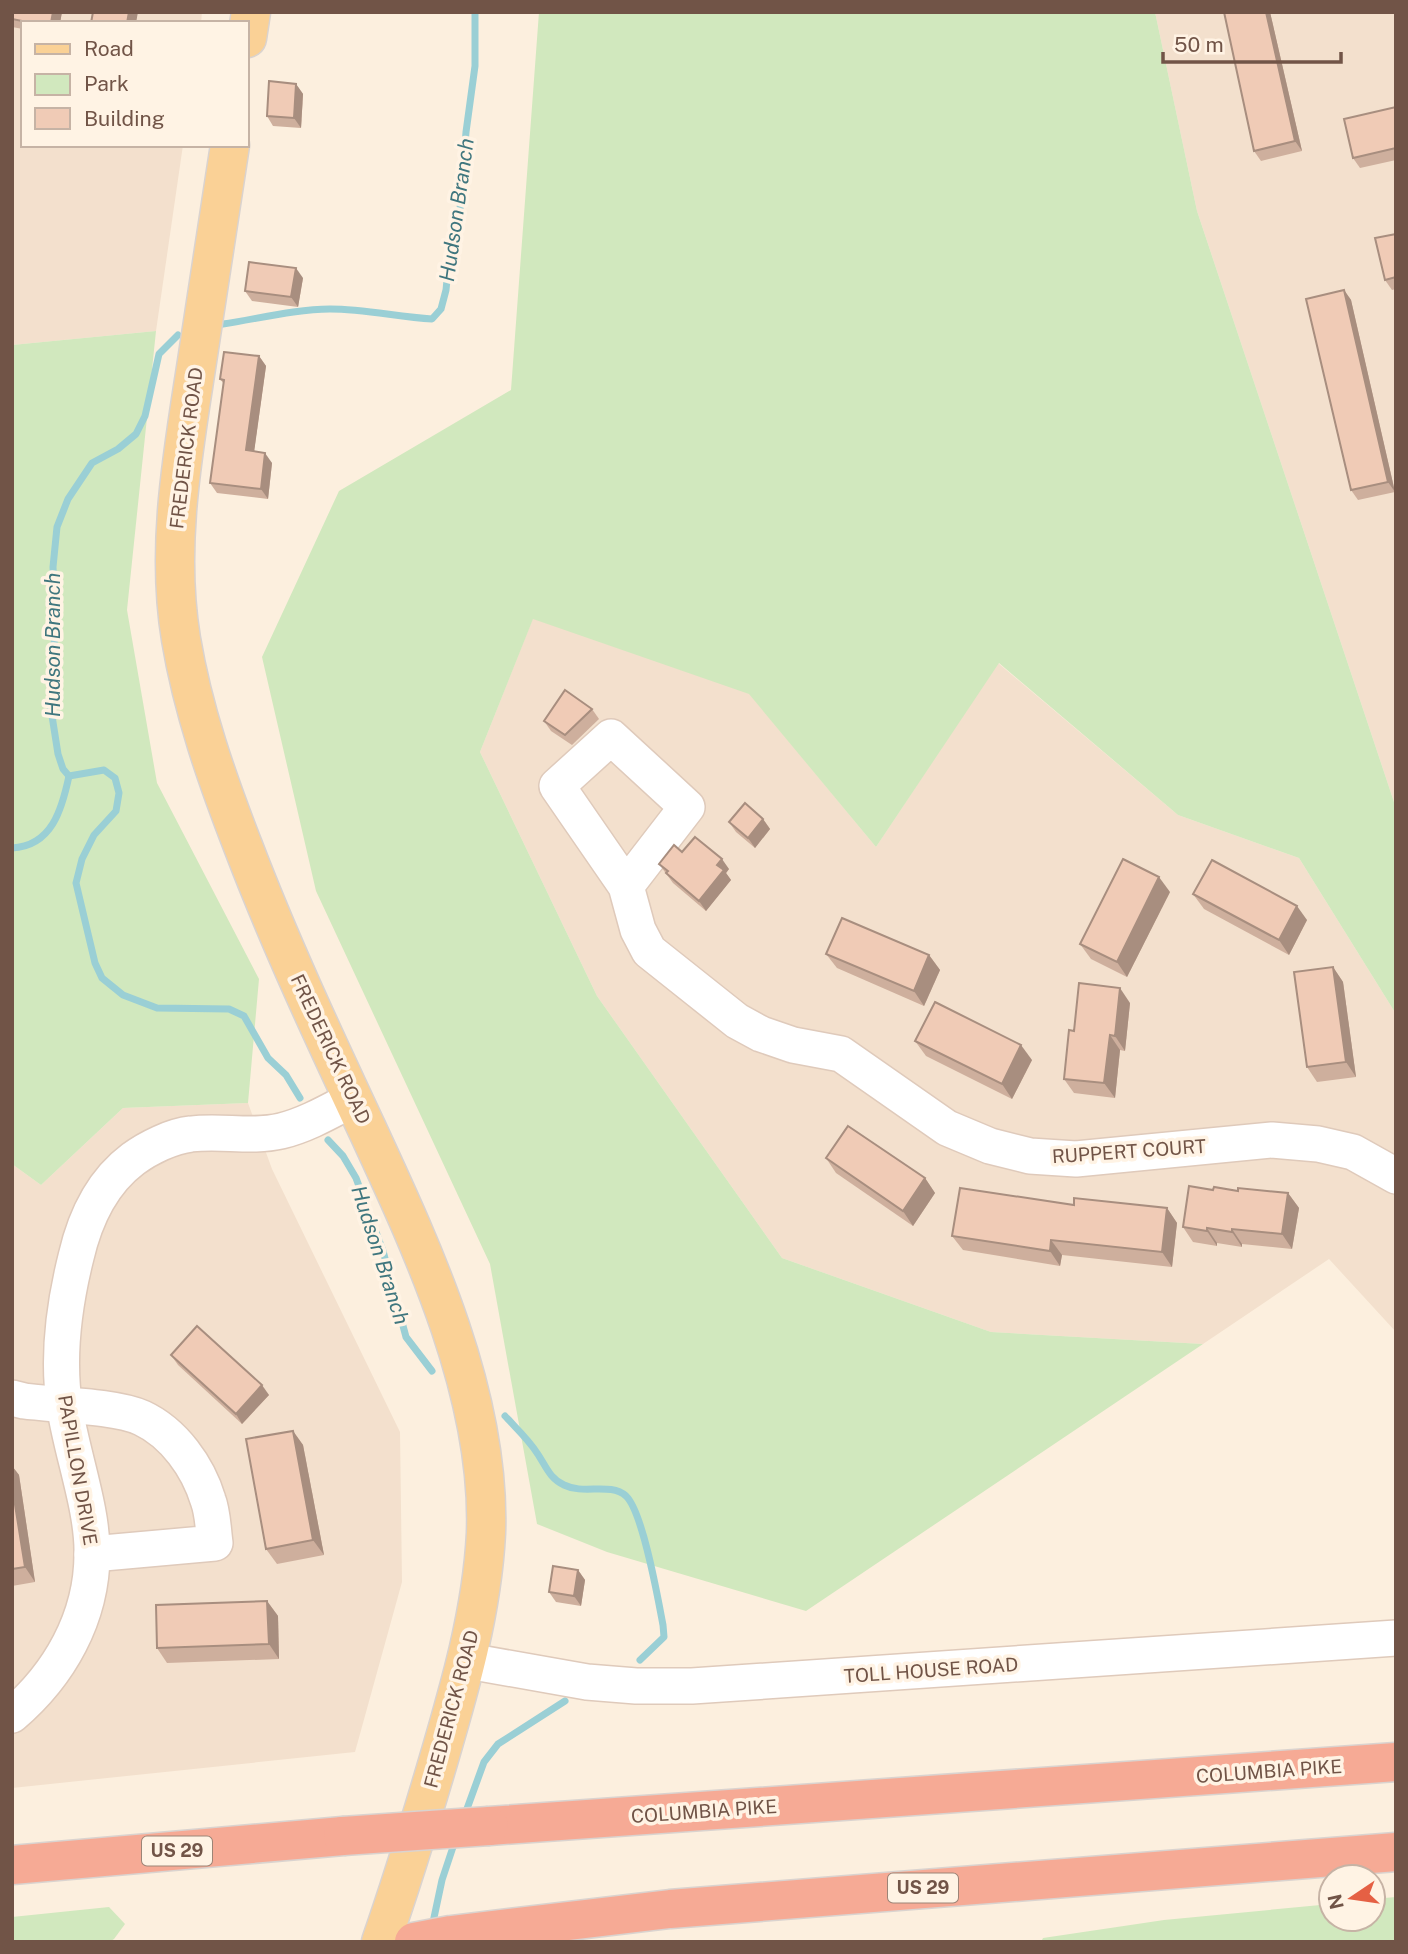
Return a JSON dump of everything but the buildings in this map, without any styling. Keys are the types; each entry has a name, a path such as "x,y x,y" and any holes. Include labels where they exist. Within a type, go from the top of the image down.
{"highway":[{"name":"COLUMBIA PIKE","path":"12,1865 342,1836 1396,1762"},
{"name":"US 29","path":"414,1942 451,1935 684,1908 1396,1852"}],"main road":[{"path":"248,32 251,12"},
{"name":"FREDERICK ROAD","path":"230,147 179,473 175,538 181,640 195,707 225,800 267,910 413,1230 446,1315 473,1406 484,1470 486,1529 482,1587 468,1661 403,1880 381,1942"}],"street":[{"name":"RUPPERT COURT","path":"626,886 638,930 649,951 737,1021 761,1034 793,1045 841,1054 947,1128 990,1146 1030,1156 1076,1159 1272,1140 1318,1144 1353,1152 1396,1176"},
{"name":"PAPILLON DRIVE","path":"12,1715 38,1691 59,1664 77,1630 88,1594 92,1554 89,1522 64,1406 63,1353 71,1278 80,1240 99,1195 115,1175 135,1158 162,1143 190,1134 254,1135 281,1131 307,1122 353,1099"},
{"path":"12,1398 109,1410 141,1418 172,1437 195,1469 209,1501 215,1543 92,1554"},
{"name":"TOLL HOUSE ROAD","path":"468,1661 587,1682 636,1686 692,1686 1396,1637"}],"shaded area":[{"path":"12,12 202,12 201,21 21,21 21,147 183,147 156,331 12,345"},
{"path":"1155,12 1396,12 1396,808 1197,211"},
{"path":"533,618 749,693 876,847 998,663 1178,815 1299,858 1396,1014 1396,1332 1329,1259 1203,1344 991,1332 782,1258 597,996 480,752"},
{"path":"248,1103 272,1169 400,1432 402,1582 355,1752 12,1788 12,1164 41,1185 123,1108"}],"green space":[{"path":"539,12 1155,12 1197,211 1396,808 1396,1014 1299,858 1178,815 999,663 876,847 749,694 533,619 480,752 597,996 782,1258 991,1332 1203,1344 806,1611 607,1552 537,1524 490,1264 316,891 262,657 339,491 511,390"},
{"path":"156,331 127,610 157,783 259,979 248,1103 123,1108 41,1185 12,1164 12,345"},
{"path":"1396,1897 1396,1942 1041,1942 1043,1938 1164,1920 1317,1905 1317,1933 1387,1933 1387,1898"},
{"path":"109,1907 125,1924 109,1942 12,1942 12,1917"}],"waterway":[{"name":"Hudson Branch","path":"223,324 317,309 356,310 432,319 441,309 459,222 466,132 475,66 475,12"},
{"name":"Hudson Branch","path":"178,335 159,354 145,416 136,434 118,449 92,463 68,499 57,527 53,567 56,628 50,703 58,754 63,769 69,776 104,770 115,778 119,793 116,811 94,835 82,859 76,883 95,963 102,978 123,995 157,1008 229,1009 244,1016 268,1058 286,1075 300,1098"},
{"path":"12,848 26,846 46,833 63,801 69,776"},
{"name":"Hudson Branch","path":"328,1140 343,1156 356,1178 383,1251 406,1337 432,1371"},
{"name":"Hudson Branch","path":"505,1416 530,1443 548,1471 559,1482 572,1488 620,1492 632,1505 649,1557 664,1637 640,1660"},
{"name":"Hudson Branch","path":"464,1817 484,1762 498,1744 565,1701"},
{"name":"Hudson Branch","path":"432,1927 442,1880 455,1841"}]}
